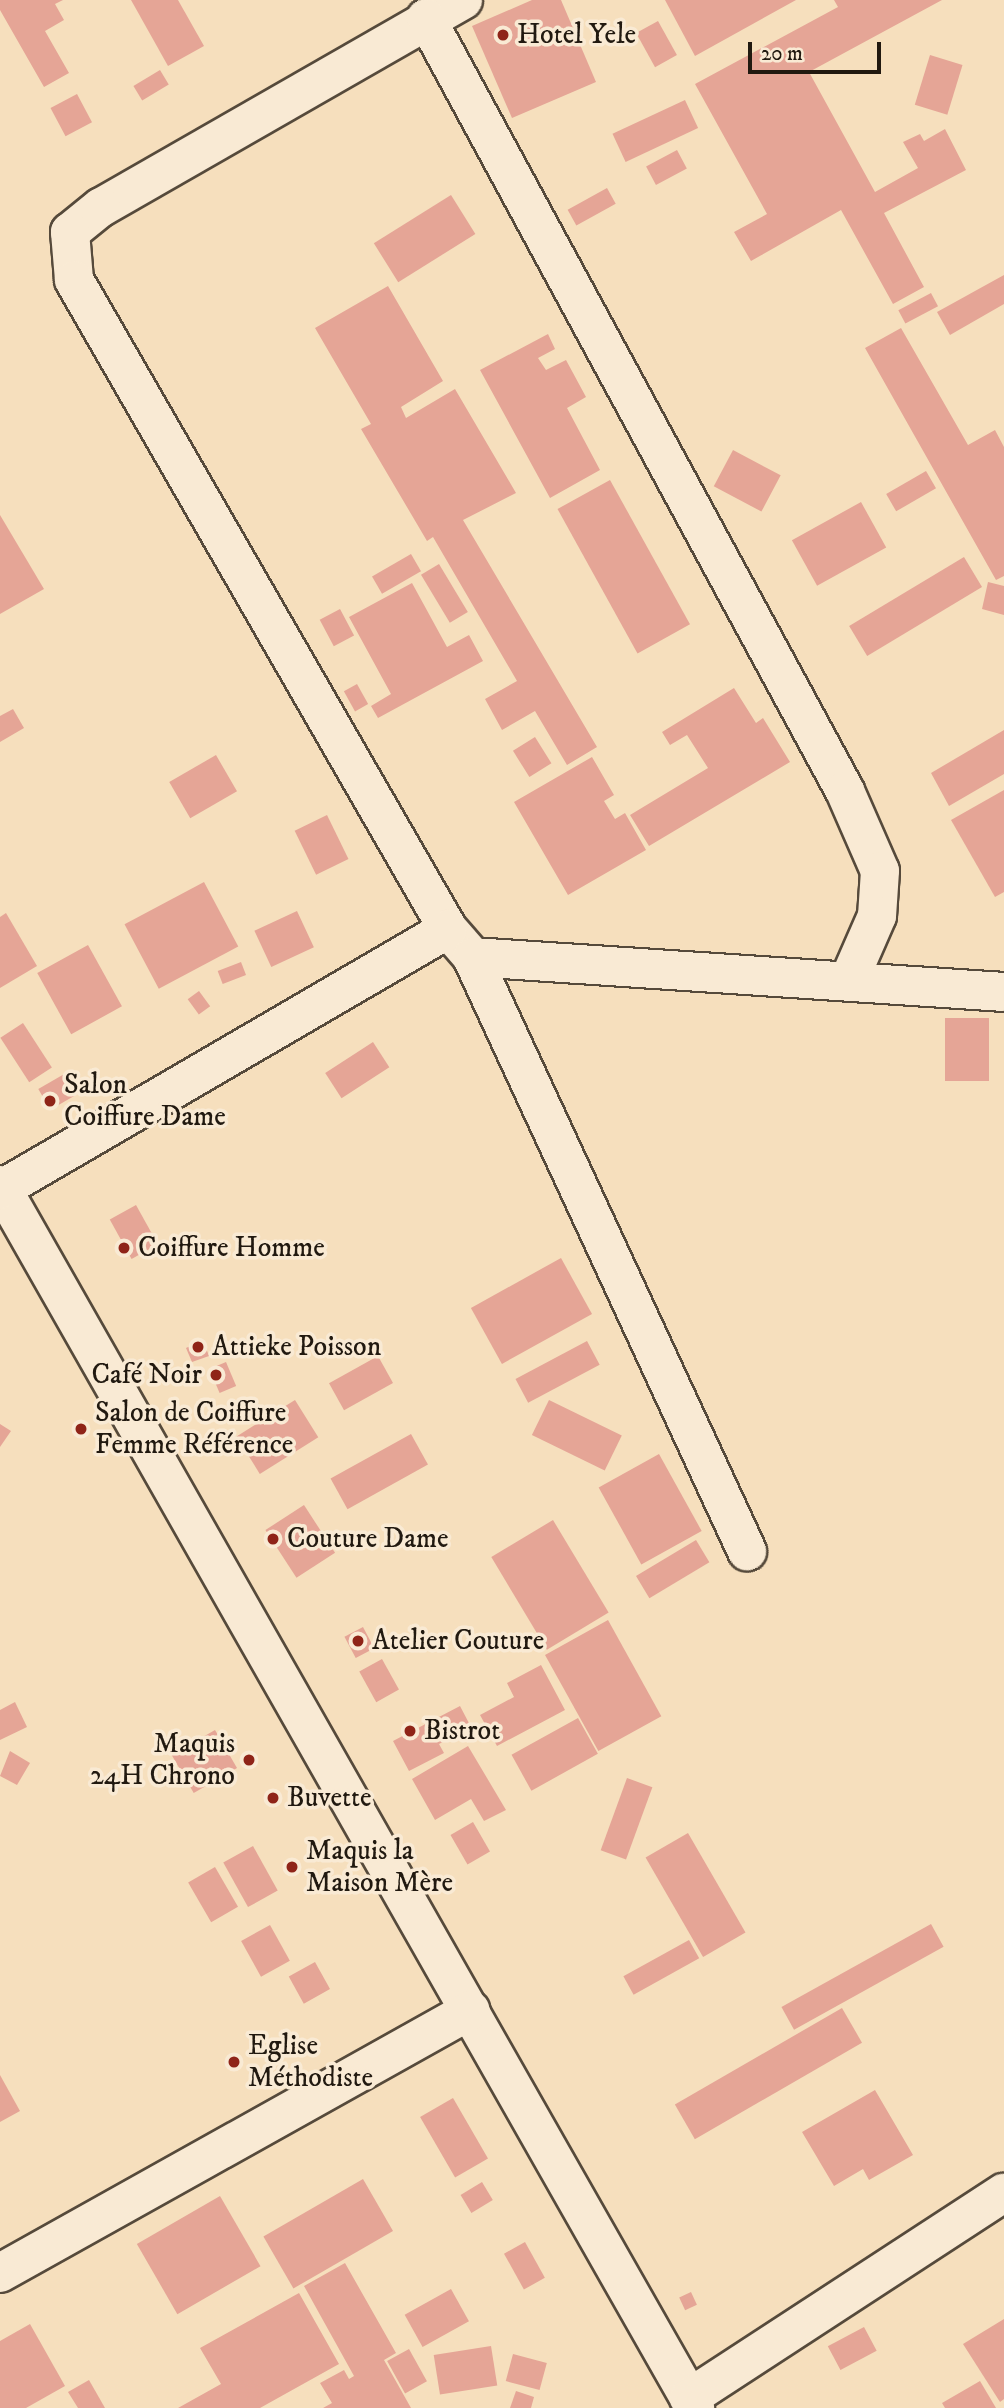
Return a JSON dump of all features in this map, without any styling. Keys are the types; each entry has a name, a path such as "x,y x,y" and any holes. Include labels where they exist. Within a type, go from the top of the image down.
{"street":[{"path":"463,0 426,18 101,206 70,232 74,280 460,943 747,1551"},
{"path":"426,18 845,791 880,871 877,916 849,980"},
{"path":"1004,992 460,943 1,1188 471,2010 692,2403 1004,2193"},
{"path":"0,2273 471,2010"}],"building":[{"path":"0,0 63,0 55,4 64,20 45,31 69,73 44,87 0,10"},
{"path":"131,0 178,0 204,46 168,66"},
{"path":"532,0 561,0 596,82 512,118 472,26"},
{"path":"665,0 796,0 695,56"},
{"path":"834,0 942,0 809,72 875,192 918,168 903,142 920,134 924,141 945,129 966,170 884,213 924,287 893,304 841,210 751,261 734,232 767,214 695,84 838,7"},
{"path":"658,21 677,55 655,67 636,33"},
{"path":"930,55 963,65 947,115 915,105"},
{"path":"160,70 169,85 142,101 133,86"},
{"path":"77,94 92,122 66,136 51,108"},
{"path":"685,100 698,128 626,162 612,134"},
{"path":"677,150 687,169 656,185 646,166"},
{"path":"607,188 616,204 576,226 568,210"},
{"path":"451,195 475,234 398,282 374,243"},
{"path":"1004,275 1004,304 950,335 937,312"},
{"path":"388,286 443,381 401,407 406,418 455,389 516,493 463,520 597,747 567,765 535,711 502,730 485,699 517,681 433,537 427,541 361,429 371,424 315,328"},
{"path":"931,293 938,306 905,324 898,310"},
{"path":"901,328 968,445 995,430 1004,447 1004,576 996,580 865,348"},
{"path":"548,334 555,349 538,358 546,370 566,360 586,397 567,408 600,470 550,498 480,370"},
{"path":"733,450 781,475 761,512 714,486"},
{"path":"926,471 936,488 896,511 886,494"},
{"path":"610,480 690,624 638,653 558,509"},
{"path":"861,502 886,547 817,586 792,540"},
{"path":"0,515 44,589 0,614"},
{"path":"411,554 421,571 382,594 372,576"},
{"path":"964,557 982,587 867,656 849,626"},
{"path":"439,564 468,612 450,623 421,575"},
{"path":"988,582 1004,586 1004,615 982,609"},
{"path":"412,583 447,647 469,635 483,661 378,718 371,706 391,694 349,617"},
{"path":"340,609 354,635 334,646 320,620"},
{"path":"357,684 368,704 355,711 344,691"},
{"path":"734,688 756,723 763,718 790,762 649,846 630,815 708,768 687,735 670,745 662,732"},
{"path":"13,709 24,728 0,742 0,716"},
{"path":"1004,730 1004,774 949,806 931,773"},
{"path":"535,737 551,763 529,777 513,751"},
{"path":"216,755 237,791 190,818 169,782"},
{"path":"592,757 614,795 604,801 615,819 625,813 646,850 568,895 514,802"},
{"path":"1004,790 1004,892 995,897 951,820"},
{"path":"327,815 348,859 316,875 295,831"},
{"path":"204,882 238,946 159,989 125,924"},
{"path":"297,911 314,947 271,967 254,931"},
{"path":"6,913 37,966 0,988 0,917"},
{"path":"88,945 122,1006 71,1034 37,973"},
{"path":"241,962 246,975 223,984 218,971"},
{"path":"199,991 210,1006 199,1015 188,999"},
{"path":"945,1018 989,1018 989,1081 945,1081"},
{"path":"23,1023 52,1067 29,1082 0,1038"},
{"path":"373,1042 389,1067 342,1098 325,1073"},
{"path":"66,1073 78,1094 50,1110 38,1089"},
{"path":"136,1205 158,1244 132,1259 110,1220"},
{"path":"561,1258 592,1314 502,1364 471,1308"},
{"path":"203,1340 209,1356 192,1362 186,1348"},
{"path":"587,1341 600,1365 528,1403 515,1379"},
{"path":"378,1356 393,1383 344,1410 329,1383"},
{"path":"226,1362 236,1386 220,1393 209,1369"},
{"path":"295,1400 318,1437 260,1474 236,1437"},
{"path":"549,1400 622,1436 605,1471 532,1435"},
{"path":"0,1424 11,1431 0,1447"},
{"path":"411,1434 428,1465 348,1509 331,1479"},
{"path":"659,1454 702,1531 641,1564 599,1487"},
{"path":"304,1505 335,1553 296,1578 265,1530"},
{"path":"553,1520 609,1613 547,1650 491,1557"},
{"path":"696,1540 709,1562 649,1598 636,1576"},
{"path":"608,1620 661,1716 598,1751 545,1655"},
{"path":"363,1627 374,1648 356,1658 344,1637"},
{"path":"382,1659 399,1690 376,1702 359,1672"},
{"path":"541,1665 565,1710 497,1746 480,1715 514,1697 507,1683"},
{"path":"15,1702 27,1727 0,1740 0,1710"},
{"path":"460,1706 471,1727 439,1744 444,1753 409,1771 393,1741"},
{"path":"578,1718 598,1754 531,1791 512,1755"},
{"path":"215,1730 237,1768 194,1793 172,1755"},
{"path":"468,1746 506,1810 484,1821 471,1799 435,1820 412,1779"},
{"path":"10,1751 30,1763 17,1785 0,1776"},
{"path":"627,1778 652,1787 626,1860 601,1850"},
{"path":"473,1822 490,1851 467,1864 450,1835"},
{"path":"688,1833 746,1933 703,1957 646,1858"},
{"path":"253,1846 278,1891 248,1907 223,1862"},
{"path":"215,1867 238,1907 211,1922 188,1882"},
{"path":"931,1924 944,1947 794,2030 781,2007"},
{"path":"270,1925 290,1961 261,1977 241,1941"},
{"path":"689,1940 699,1958 634,1995 623,1976"},
{"path":"315,1962 330,1989 304,2004 289,1977"},
{"path":"842,2008 862,2043 695,2139 675,2104"},
{"path":"0,2075 20,2111 0,2122"},
{"path":"875,2090 913,2155 869,2180 863,2169 834,2186 802,2132"},
{"path":"453,2098 488,2159 455,2178 420,2117"},
{"path":"363,2179 393,2231 293,2288 263,2236"},
{"path":"482,2182 493,2200 471,2213 461,2195"},
{"path":"220,2196 260,2266 177,2314 137,2244"},
{"path":"525,2242 545,2278 524,2289 504,2254"},
{"path":"345,2263 396,2353 384,2360 411,2408 323,2408 332,2403 320,2383 344,2370 349,2379 354,2376 304,2286"},
{"path":"451,2289 469,2321 423,2347 405,2315"},
{"path":"691,2292 697,2305 685,2310 679,2297"},
{"path":"299,2293 339,2364 260,2408 178,2408 221,2384 200,2348"},
{"path":"1004,2319 1004,2399 1000,2402 963,2344"},
{"path":"30,2324 65,2386 26,2408 0,2408 0,2341"},
{"path":"864,2327 877,2351 840,2370 828,2346"},
{"path":"491,2346 497,2386 440,2395 434,2355"},
{"path":"409,2349 427,2381 405,2393 387,2361"},
{"path":"513,2354 547,2363 540,2390 506,2381"},
{"path":"89,2380 105,2408 78,2408 68,2392"},
{"path":"980,2381 996,2408 945,2408 942,2403"},
{"path":"516,2391 534,2397 531,2408 510,2408"}],"place":[{"name":"Hotel Yele","path":"503,35"},
{"name":"Salon Coiffure Dame","path":"50,1101"},
{"name":"Coiffure Homme","path":"124,1248"},
{"name":"Attieke Poisson","path":"198,1347"},
{"name":"Café Noir","path":"216,1375"},
{"name":"Salon de Coiffure Femme Référence","path":"81,1429"},
{"name":"Couture Dame","path":"273,1539"},
{"name":"Atelier Couture","path":"358,1641"},
{"name":"Bistrot","path":"410,1731"},
{"name":"Maquis 24H Chrono","path":"249,1760"},
{"name":"Buvette","path":"273,1798"},
{"name":"Maquis la Maison Mère","path":"292,1867"},
{"name":"Eglise Méthodiste","path":"234,2062"}]}
